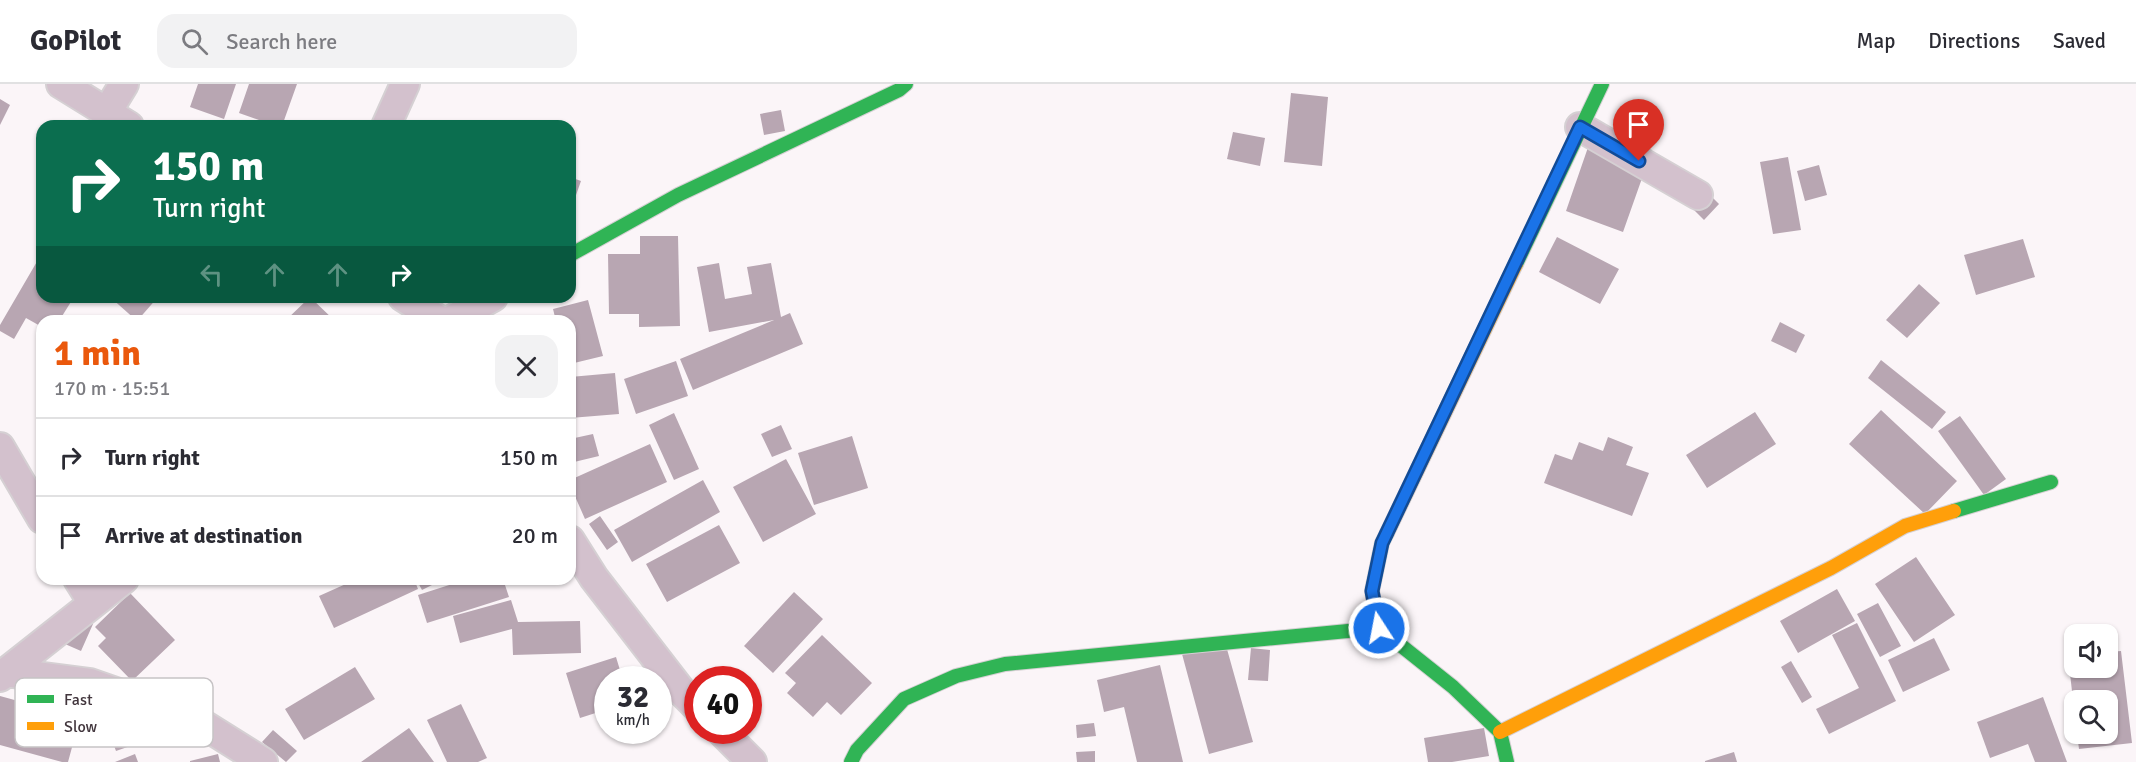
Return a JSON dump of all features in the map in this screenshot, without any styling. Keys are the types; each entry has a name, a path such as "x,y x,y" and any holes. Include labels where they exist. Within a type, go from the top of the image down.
{"street":[{"path":"61,84 118,119 124,84"},
{"path":"389,120 405,84"},
{"path":"576,252 678,195 899,90 906,84"},
{"path":"1508,762 1500,732 1453,687 1379,628 1372,591 1382,543 1602,84"},
{"path":"1580,127 1698,195"},
{"path":"412,303 432,315"},
{"path":"460,315 482,303"},
{"path":"0,447 36,509"},
{"path":"1500,732 1831,568 1905,526 2051,482"},
{"path":"576,550 594,579 684,694"},
{"path":"3,674 85,591 104,585"},
{"path":"851,762 857,750 904,699 956,675 1005,664 1379,628"},
{"path":"3,674 38,678"},
{"path":"213,731 262,762"},
{"path":"734,744 752,762"}],"building":[{"path":"198,84 236,84 224,119 190,107"},
{"path":"249,84 297,84 284,120 259,120 239,113"},
{"path":"1291,93 1328,97 1322,166 1284,162"},
{"path":"0,99 10,105 0,125"},
{"path":"781,110 785,131 764,135 760,114"},
{"path":"1594,130 1652,150 1623,232 1566,211"},
{"path":"1233,132 1265,138 1260,166 1227,159"},
{"path":"1788,157 1801,230 1773,234 1760,162"},
{"path":"1819,165 1827,195 1805,201 1797,171"},
{"path":"576,179 581,181 576,195"},
{"path":"1702,187 1719,204 1704,220 1686,202"},
{"path":"640,236 678,236 680,326 639,327 639,314 609,314 608,254 640,254"},
{"path":"1557,237 1619,269 1600,304 1539,272"},
{"path":"2023,239 2035,277 1976,295 1964,255"},
{"path":"36,263 36,303 70,303 63,315 36,315 36,324 26,318 14,339 0,331 0,325"},
{"path":"719,263 725,299 752,294 747,267 771,263 781,317 790,313 803,344 693,390 680,359 774,320 709,332 697,267"},
{"path":"1919,284 1940,303 1907,338 1886,320"},
{"path":"588,300 603,356 576,363 576,315 554,315 553,309"},
{"path":"117,303 153,303 142,315 130,315"},
{"path":"304,303 316,303 329,315 291,315"},
{"path":"1780,322 1805,335 1796,353 1771,341"},
{"path":"1881,360 1946,412 1932,429 1868,378"},
{"path":"676,361 688,396 636,414 624,379"},
{"path":"615,373 619,414 576,418 576,376"},
{"path":"1881,410 1957,481 1925,514 1849,444"},
{"path":"1755,412 1776,444 1707,488 1686,455"},
{"path":"674,413 699,469 674,480 649,425"},
{"path":"1960,416 2006,479 1984,495 1938,431"},
{"path":"781,425 792,449 772,457 761,434"},
{"path":"593,434 599,456 576,462 576,438"},
{"path":"852,436 868,488 814,505 798,453"},
{"path":"1608,437 1633,447 1626,465 1649,473 1632,516 1544,483 1555,454 1572,460 1579,442 1603,451"},
{"path":"650,444 667,482 585,519 576,499 576,477"},
{"path":"786,459 816,514 763,542 733,487"},
{"path":"703,480 720,512 632,562 614,530"},
{"path":"600,516 618,542 607,550 589,524"},
{"path":"719,525 740,563 667,602 646,564"},
{"path":"1916,557 1955,615 1914,642 1875,584"},
{"path":"344,585 416,585 418,589 334,628 319,596"},
{"path":"419,585 432,585 422,590"},
{"path":"449,585 505,585 509,597 427,623 418,595"},
{"path":"1837,589 1855,621 1798,653 1780,621"},
{"path":"794,592 823,619 773,673 744,646"},
{"path":"130,593 175,640 135,678 129,678 98,646 106,638 95,627"},
{"path":"511,600 518,622 580,621 581,653 513,655 512,629 460,643 453,616"},
{"path":"1878,603 1901,646 1880,657 1857,614"},
{"path":"77,617 93,624 81,651 65,644"},
{"path":"1857,623 1896,701 1829,734 1816,709 1859,688 1832,635"},
{"path":"822,635 872,683 841,715 827,702 813,717 787,693 796,683 785,673"},
{"path":"1934,638 1950,670 1903,692 1888,660"},
{"path":"1225,642 1253,742 1209,754 1182,654"},
{"path":"1251,648 1270,650 1268,681 1248,680"},
{"path":"2118,651 2121,651 2132,743 2079,749 2078,744 2118,744 2118,690 2072,690 2070,678 2118,678"},
{"path":"616,657 619,666 594,666 594,714 580,718 566,673"},
{"path":"1791,661 1812,697 1802,703 1781,667"},
{"path":"1160,665 1183,762 1137,762 1124,707 1104,712 1097,680"},
{"path":"355,667 375,699 304,740 285,709"},
{"path":"0,696 15,700 15,747 72,747 68,762 62,762 0,745"},
{"path":"2043,697 2067,762 2035,762 2028,744 1990,758 1977,722"},
{"path":"461,704 487,758 478,762 447,762 427,720"},
{"path":"1094,723 1096,736 1077,738 1076,725"},
{"path":"409,728 434,762 361,762"},
{"path":"1484,728 1489,756 1452,762 1428,762 1424,738"},
{"path":"273,730 297,751 286,762 262,742"},
{"path":"114,747 127,747 116,751"},
{"path":"1095,751 1095,762 1077,762 1076,752"},
{"path":"1734,752 1737,762 1705,762 1705,761"},
{"path":"135,754 138,762 115,762"},
{"path":"218,754 220,762 190,762 190,761"}],"traffic: fast":[{"path":"576,252 678,195 899,90 906,84"},
{"path":"1516,264 1602,84"},
{"path":"1954,511 2051,482"},
{"path":"1387,533 1382,543 1372,591 1379,628 1453,687 1500,732 1507,762"},
{"path":"851,762 857,750 904,699 956,676 1005,664 1379,628"}],"traffic: slow":[{"path":"1387,533 1516,264"},
{"path":"1500,732 1831,568 1905,526 1954,511"}],"route":[{"path":"1379,628 1372,591 1382,543 1580,127 1639,161"}]}
